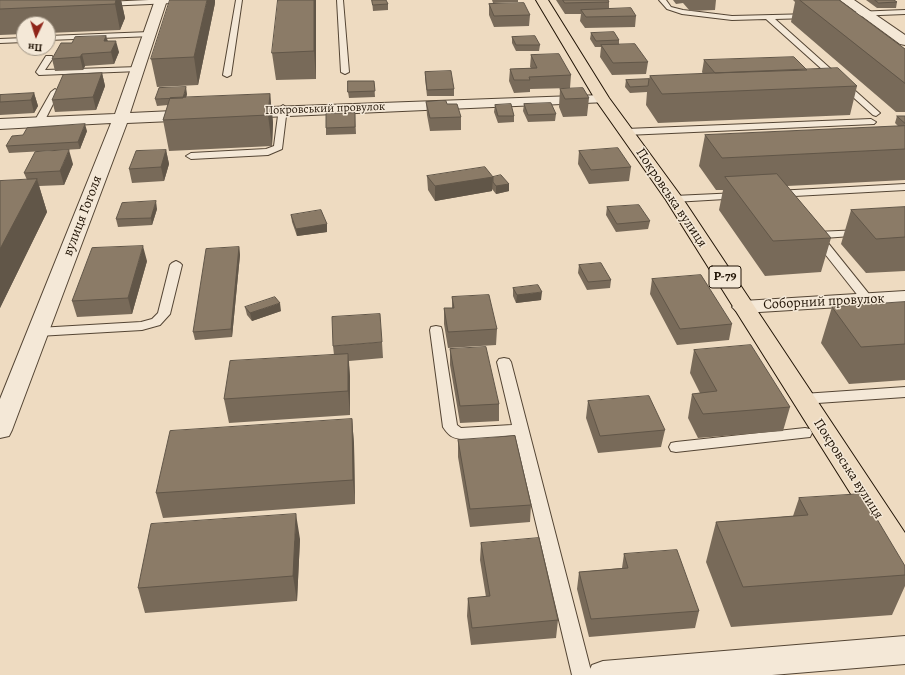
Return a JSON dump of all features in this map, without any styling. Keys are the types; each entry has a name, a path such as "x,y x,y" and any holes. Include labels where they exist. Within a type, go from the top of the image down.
{"main road":[{"name":"Покровська вулиця","path":"542,0 602,99 674,199 905,556"}],"street":[{"path":"846,0 905,42"},
{"name":"вулиця Гоголя","path":"0,430 121,118 161,1"},
{"name":"Покровський провулок","path":"228,113 602,99"},
{"path":"0,124 206,114"},
{"name":"Соборний провулок","path":"743,307 905,297"},
{"path":"603,675 905,650"}],"lane":[{"path":"100,4 195,0"},
{"path":"227,75 239,0"},
{"path":"340,0 345,72"},
{"path":"662,0 669,8 682,12 732,18 822,15"},
{"path":"845,14 905,12"},
{"path":"768,17 876,113"},
{"path":"56,38 150,34"},
{"path":"0,41 16,40"},
{"path":"48,58 40,72 42,73 138,69"},
{"path":"40,122 55,92"},
{"path":"191,156 268,152 275,150 280,147 283,108"},
{"path":"626,132 870,122"},
{"path":"766,194 905,187"},
{"path":"674,199 751,195"},
{"path":"867,299 814,232 875,232"},
{"path":"38,332 142,326 156,322 164,314 176,265"},
{"path":"436,330 450,427 457,433 468,434 521,429"},
{"path":"504,362 582,675"},
{"path":"803,399 905,392"},
{"path":"676,447 805,434"}],"building":[{"path":"0,0 116,0 115,4 0,9"},
{"path":"170,0 207,0 194,57 151,59"},
{"path":"278,0 314,0 314,51 272,53"},
{"path":"372,0 386,0 388,4 373,5"},
{"path":"563,0 608,0 609,2 565,3"},
{"path":"800,0 839,0 905,49 905,83"},
{"path":"875,0 894,0 897,2 879,3"},
{"path":"524,3 530,15 494,16 489,4"},
{"path":"631,8 636,16 586,17 581,10"},
{"path":"614,32 619,40 596,41 591,33"},
{"path":"106,36 104,41 116,41 111,52 82,54 80,57 52,59 54,56 56,56 56,52 61,43 72,43 75,37"},
{"path":"535,36 540,45 516,45 512,37"},
{"path":"635,44 648,62 613,63 601,45"},
{"path":"559,54 571,75 529,77 530,80 514,80 510,69 537,68 531,55"},
{"path":"794,57 807,70 715,73 704,60"},
{"path":"838,68 857,86 662,94 650,76"},
{"path":"451,71 454,89 427,90 425,72"},
{"path":"102,73 93,97 52,100 63,75"},
{"path":"649,79 648,86 630,87 626,80"},
{"path":"348,81 374,81 375,91 348,92"},
{"path":"186,87 183,98 155,99 159,88"},
{"path":"583,88 589,98 565,99 560,89"},
{"path":"34,93 31,100 0,102 0,95"},
{"path":"270,94 268,115 163,120 170,98"},
{"path":"446,101 447,104 457,104 461,117 430,118 426,102"},
{"path":"551,103 556,114 528,115 524,104"},
{"path":"511,104 514,116 498,116 495,105"},
{"path":"355,113 355,127 326,128 326,114"},
{"path":"897,116 905,116 905,123"},
{"path":"85,124 78,142 6,146 12,136 23,135 27,128"},
{"path":"905,126 905,149 722,158 705,135"},
{"path":"618,148 631,167 591,170 579,151"},
{"path":"69,150 60,171 24,173 35,152"},
{"path":"166,150 161,167 129,169 136,151"},
{"path":"485,167 493,177 435,186 427,176"},
{"path":"777,174 831,238 773,241 725,177"},
{"path":"501,175 509,184 496,186 493,182 493,177"},
{"path":"37,179 0,249 0,181"},
{"path":"156,201 151,218 116,219 122,203"},
{"path":"639,205 650,221 617,224 607,207"},
{"path":"905,207 905,237 876,239 851,210"},
{"path":"321,210 327,224 296,229 291,215"},
{"path":"143,246 128,298 72,301 92,248"},
{"path":"239,247 231,329 193,332 206,249"},
{"path":"601,263 611,280 588,282 579,265"},
{"path":"701,275 732,324 680,329 652,279"},
{"path":"538,285 542,292 517,295 513,288"},
{"path":"489,295 497,329 448,332 444,308 454,308 452,297"},
{"path":"275,297 280,303 250,313 245,307"},
{"path":"905,302 905,344 861,347 832,307"},
{"path":"380,314 382,342 333,346 332,317"},
{"path":"751,345 790,407 703,414 692,394 717,391 694,350"},
{"path":"486,347 499,404 460,406 450,349"},
{"path":"348,354 348,391 224,399 230,361"},
{"path":"649,396 665,430 600,436 588,401"},
{"path":"352,419 353,480 156,493 170,431"},
{"path":"515,436 531,505 470,509 458,440"},
{"path":"862,494 905,566 905,575 743,587 716,522 808,515 799,498"},
{"path":"296,514 293,576 138,588 151,524"},
{"path":"539,538 558,620 472,628 468,598 490,596 481,543"},
{"path":"677,550 699,611 591,619 579,572 628,568 624,554"}]}
